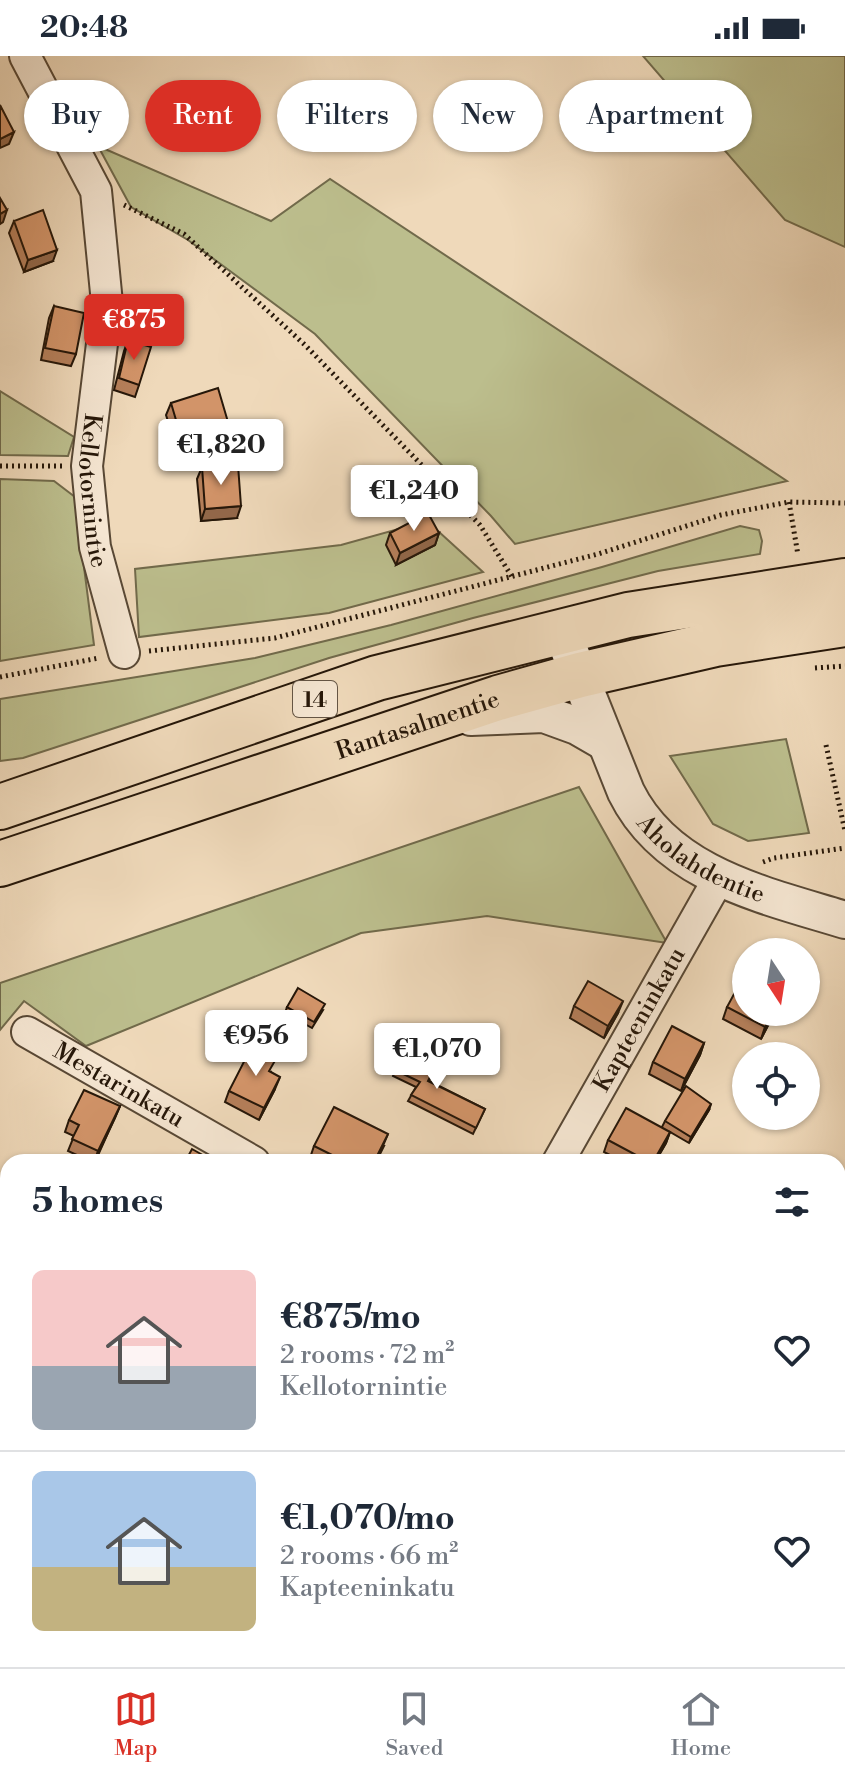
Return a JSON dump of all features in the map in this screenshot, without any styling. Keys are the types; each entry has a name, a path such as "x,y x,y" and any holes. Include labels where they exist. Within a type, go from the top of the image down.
{"highway":[{"name":"Rantasalmentie","path":"0,807 377,678 628,615 845,581"},
{"name":"Rantasalmentie","path":"0,864 498,698 580,675 715,644 845,624"}],"street":[{"name":"Kellotornintie","path":"25,56 96,191 107,303 87,466 95,547 124,653"},
{"name":"Aholahdentie","path":"562,632 603,741 637,813 673,849 719,878 744,889 845,920"},
{"path":"435,720 544,714 577,726 603,741"},
{"path":"0,786 73,780"},
{"name":"Kapteeninkatu","path":"563,1154 719,878"},
{"name":"Mestarinkatu","path":"27,1032 240,1154"}],"path":[{"path":"96,191 184,234 305,345 480,525 512,577"},
{"path":"0,466 87,466"},
{"path":"789,502 799,564"},
{"path":"0,677 124,653 275,638 598,554 721,515 789,502 845,503"},
{"path":"815,668 845,666"},
{"path":"826,745 845,831"}],"green space":[{"path":"643,56 845,56 845,247 785,220 726,152 752,152 752,80 664,80"},
{"path":"101,152 112,152 271,221 330,179 787,481 515,544 315,334 188,240 131,207"},
{"path":"0,391 74,437 68,456 0,455"},
{"path":"0,479 54,481 75,497 94,645 0,661"},
{"path":"427,521 483,572 329,613 139,637 135,569 341,545"},
{"path":"740,526 759,530 762,541 760,554 658,571 473,618 329,658 23,758 0,761 0,699 255,658 391,625"},
{"path":"786,739 809,833 748,841 713,824 670,756"},
{"path":"579,787 667,943 487,916 361,933 86,1046 24,1001 0,1030 0,983"}],"building":[{"path":"0,105 14,132 0,139"},
{"path":"0,198 7,210 0,214"},
{"path":"43,210 57,250 28,260 14,221"},
{"path":"54,306 84,313 76,354 45,348"},
{"path":"128,340 151,347 139,385 119,378"},
{"path":"218,388 228,422 181,437 171,403"},
{"path":"238,465 241,506 205,509 202,467"},
{"path":"428,513 439,533 400,553 390,533"},
{"path":"588,981 623,1001 608,1026 574,1006"},
{"path":"298,988 325,1004 314,1022 287,1007"},
{"path":"672,1026 704,1043 685,1079 653,1062"},
{"path":"252,1046 276,1059 269,1071 280,1077 264,1108 229,1091"},
{"path":"404,1050 436,1065 428,1081 485,1109 476,1128 411,1095 420,1082 395,1070"},
{"path":"686,1086 711,1104 691,1137 665,1121"},
{"path":"84,1090 120,1106 98,1151 72,1139 79,1125 69,1120"},
{"path":"334,1107 388,1134 378,1154 330,1154 314,1146"},
{"path":"626,1108 670,1132 658,1154 634,1154 608,1140"}]}
